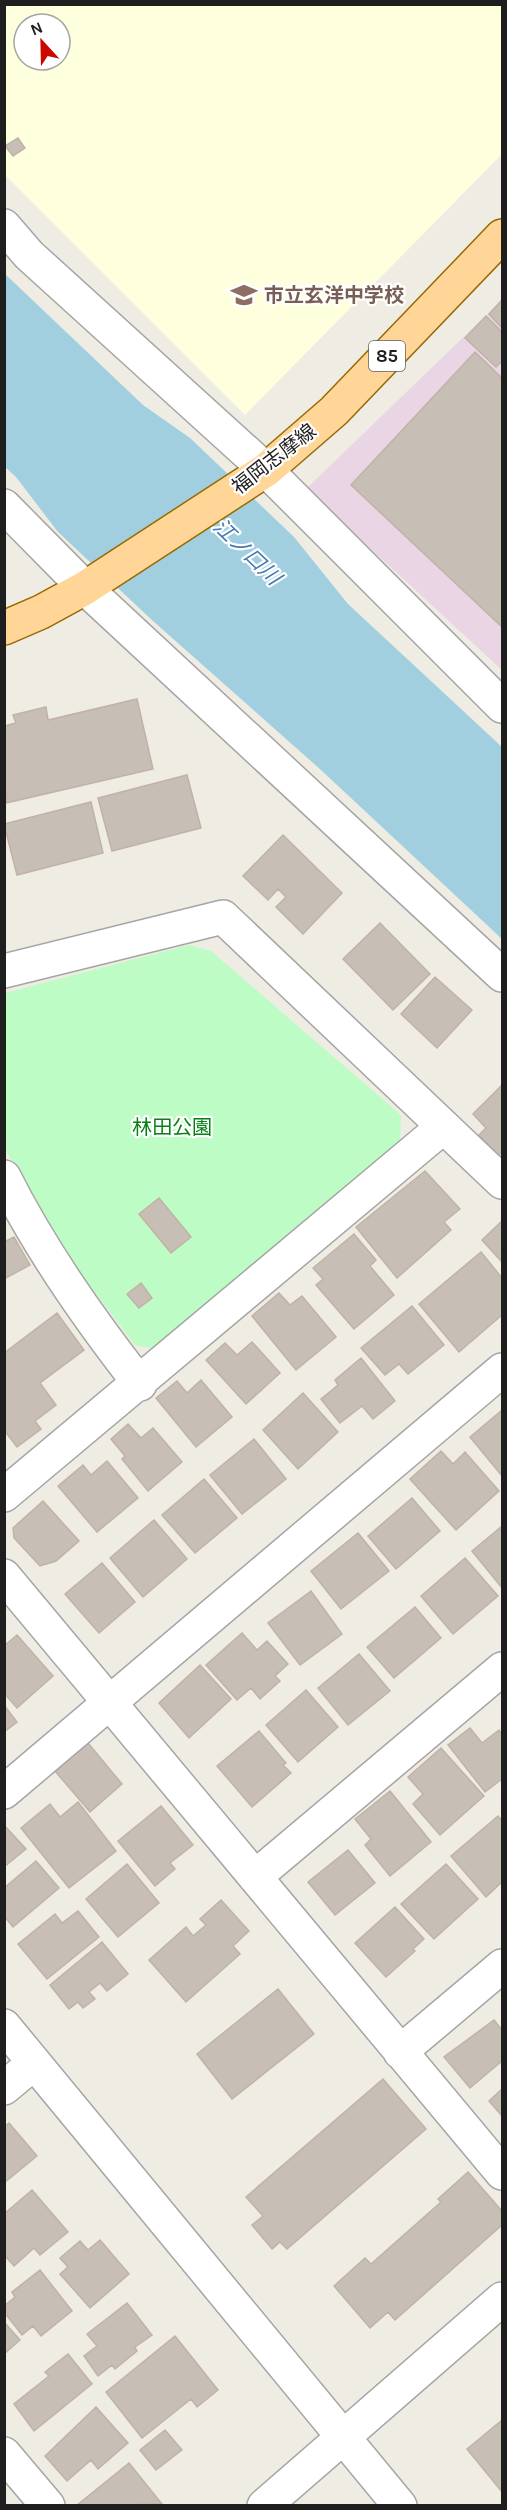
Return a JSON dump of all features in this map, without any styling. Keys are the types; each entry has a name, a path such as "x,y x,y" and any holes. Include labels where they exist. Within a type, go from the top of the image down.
{"main road":[{"name":"福岡志摩線","path":"4,628 41,612 85,588 266,470 334,411 502,236"}],"street":[{"path":"4,226 29,255 266,470 502,706"},
{"path":"4,506 85,588 502,975"},
{"path":"4,971 223,917 502,1182"},
{"path":"4,1495 140,1384 443,1127"},
{"path":"4,1176 60,1273 140,1384"},
{"path":"4,1792 502,1370"},
{"path":"4,1576 502,2173"},
{"path":"255,1877 502,1669"},
{"path":"400,2052 502,1966"},
{"path":"4,2026 400,2505"},
{"path":"4,2088 34,2063"},
{"path":"264,2505 344,2439 502,2299"},
{"path":"4,2454 48,2505"}],"shaded area":[{"name":"市立玄洋中学校","path":"5,5 502,5 502,154 245,415 5,175"},
{"path":"502,300 502,670 306,489"}],"green space":[{"name":"林田公園","path":"189,945 211,951 401,1115 400,1141 155,1349 135,1345 74,1265 33,1205 5,1148 5,993"}],"water":[{"name":"江ノ口川","path":"4,273 143,405 190,438 294,537 348,604 502,747 502,939 321,770 153,621 58,532 16,477 5,467"}],"building":[{"path":"18,138 25,148 13,156 5,146"},
{"path":"502,300 502,328 489,314"},
{"path":"486,316 502,332 502,361 496,367 465,338"},
{"path":"475,352 502,378 502,627 351,485"},
{"path":"137,699 153,769 6,803 4,726 16,723 13,715 46,707 48,720"},
{"path":"187,775 201,828 112,851 98,798"},
{"path":"91,802 103,853 17,875 4,824"},
{"path":"283,835 342,893 303,934 276,907 286,897 278,889 268,900 243,876"},
{"path":"380,923 430,974 393,1010 343,959"},
{"path":"435,977 472,1010 437,1048 401,1014"},
{"path":"502,1085 502,1152 498,1156 479,1135 486,1128 473,1114"},
{"path":"425,1171 460,1209 444,1222 451,1230 397,1278 356,1227"},
{"path":"159,1198 191,1237 171,1253 139,1214"},
{"path":"502,1221 502,1262 482,1240"},
{"path":"354,1234 376,1260 370,1266 394,1295 354,1329 316,1285 323,1279 313,1268"},
{"path":"14,1237 30,1265 4,1279 4,1242"},
{"path":"481,1252 502,1278 502,1315 459,1352 419,1304"},
{"path":"141,1283 152,1298 139,1308 127,1294"},
{"path":"279,1293 290,1305 302,1296 336,1337 296,1370 252,1316"},
{"path":"412,1306 444,1345 408,1374 399,1364 385,1375 361,1348"},
{"path":"57,1313 84,1350 40,1383 56,1405 35,1421 41,1429 17,1447 4,1430 4,1353"},
{"path":"252,1342 280,1373 246,1404 206,1360 225,1343 237,1355"},
{"path":"361,1358 395,1401 373,1419 362,1406 340,1423 321,1399 338,1385 335,1380"},
{"path":"201,1380 232,1417 196,1447 156,1398 177,1381 187,1393"},
{"path":"303,1393 338,1432 298,1469 263,1430"},
{"path":"502,1410 502,1476 470,1437"},
{"path":"128,1424 141,1438 153,1428 182,1462 148,1491 122,1459 125,1456 111,1439"},
{"path":"254,1439 286,1479 242,1514 210,1475"},
{"path":"441,1451 453,1464 465,1452 499,1491 456,1530 410,1479"},
{"path":"107,1461 138,1498 97,1532 58,1486 83,1465 91,1475"},
{"path":"204,1479 237,1518 195,1553 162,1515"},
{"path":"412,1498 440,1531 396,1569 368,1536"},
{"path":"43,1501 79,1541 56,1561 40,1566 14,1538 13,1528"},
{"path":"154,1520 187,1559 143,1597 110,1558"},
{"path":"502,1526 502,1588 472,1551"},
{"path":"358,1533 389,1571 341,1609 311,1571"},
{"path":"465,1558 498,1596 453,1634 421,1596"},
{"path":"102,1563 135,1602 99,1633 65,1594"},
{"path":"311,1591 342,1634 300,1665 268,1623"},
{"path":"415,1607 441,1638 394,1678 367,1647"},
{"path":"242,1633 257,1650 267,1641 288,1664 275,1676 280,1681 260,1699 251,1688 237,1700 206,1665"},
{"path":"17,1635 53,1676 17,1708 4,1693 4,1646"},
{"path":"359,1654 390,1691 348,1725 318,1688"},
{"path":"200,1665 231,1699 189,1738 159,1703"},
{"path":"306,1690 338,1727 298,1762 266,1725"},
{"path":"4,1705 17,1722 4,1732"},
{"path":"470,1728 482,1743 499,1730 502,1735 502,1779 485,1792 448,1745"},
{"path":"259,1731 286,1763 283,1765 291,1773 252,1807 217,1766"},
{"path":"88,1743 122,1784 90,1812 55,1771"},
{"path":"441,1748 484,1796 440,1835 413,1804 423,1794 408,1777"},
{"path":"390,1791 431,1842 390,1876 365,1845 371,1839 355,1819"},
{"path":"78,1802 116,1851 69,1888 21,1828 50,1804 60,1817"},
{"path":"161,1806 193,1845 170,1863 175,1869 155,1886 118,1841"},
{"path":"498,1816 502,1821 502,1882 486,1897 451,1856"},
{"path":"4,1825 26,1849 4,1867"},
{"path":"348,1850 375,1883 335,1915 308,1882"},
{"path":"36,1861 59,1888 13,1927 4,1916 4,1888"},
{"path":"127,1864 159,1903 118,1937 86,1899"},
{"path":"446,1864 478,1899 434,1939 401,1904"},
{"path":"221,1900 249,1931 233,1946 240,1954 186,2002 149,1960 186,1927 193,1936 206,1925 200,1919"},
{"path":"395,1907 424,1939 413,1949 415,1951 386,1977 355,1943"},
{"path":"78,1911 99,1937 47,1979 18,1944 55,1914 62,1923"},
{"path":"102,1942 128,1974 107,1991 100,1983 89,1992 95,1999 83,2008 78,2002 69,2009 50,1985"},
{"path":"278,1989 314,2034 232,2099 197,2054"},
{"path":"494,2020 502,2030 502,2061 470,2088 444,2057"},
{"path":"383,2079 426,2129 287,2249 280,2242 272,2249 252,2225 263,2216 246,2197"},
{"path":"502,2089 502,2116 489,2101"},
{"path":"9,2123 37,2156 4,2183 4,2127"},
{"path":"468,2172 502,2211 502,2225 395,2320 388,2312 370,2328 334,2286 365,2258 371,2264 441,2202 438,2199"},
{"path":"32,2190 68,2232 40,2255 34,2248 14,2266 4,2255 4,2214"},
{"path":"100,2240 129,2274 90,2308 60,2274 68,2267 60,2258 80,2241 88,2250"},
{"path":"40,2270 72,2311 41,2336 33,2326 22,2335 4,2312 4,2306 15,2297 12,2292"},
{"path":"127,2303 152,2335 135,2347 137,2351 115,2369 112,2365 98,2376 84,2356 97,2346 87,2334"},
{"path":"4,2322 20,2340 4,2354"},
{"path":"175,2336 218,2390 197,2407 191,2399 142,2438 106,2392"},
{"path":"68,2354 92,2384 34,2431 14,2404 49,2376 45,2372"},
{"path":"96,2407 128,2443 98,2469 91,2460 67,2481 45,2456"},
{"path":"502,2420 502,2492 467,2449"},
{"path":"165,2430 182,2450 156,2470 140,2450"},
{"path":"129,2463 162,2504 76,2506"}],"place":[{"name":"市立玄洋中学校","path":"244,295"}]}
